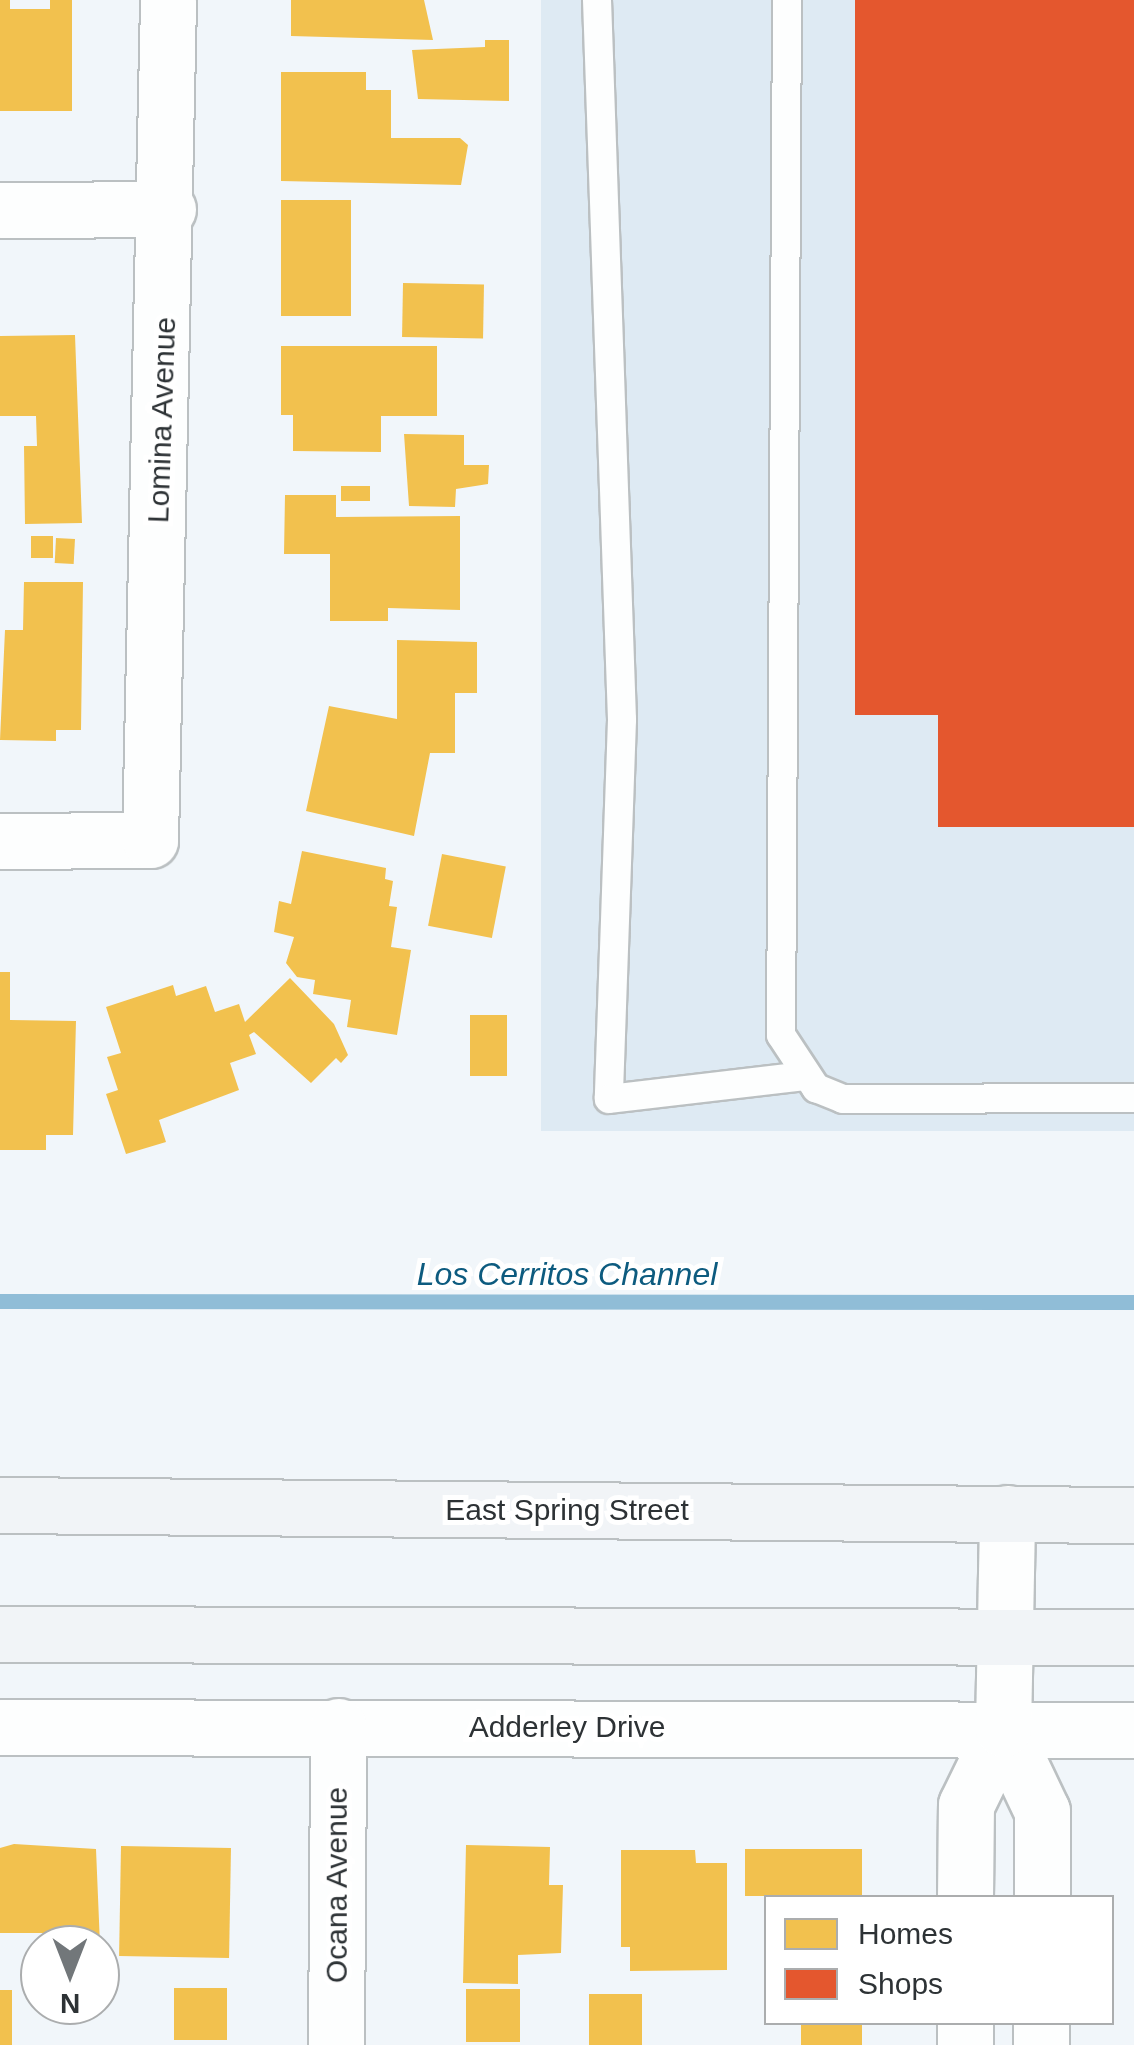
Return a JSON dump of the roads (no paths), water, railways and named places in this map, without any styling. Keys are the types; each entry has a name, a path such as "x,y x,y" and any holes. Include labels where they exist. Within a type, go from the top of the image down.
{"main road":[{"name":"East Spring Street","path":"0,1506 1134,1514"},
{"path":"0,1634 1134,1638"}],"street":[{"name":"Lomina Avenue","path":"0,841 150,840 168,210 168,0"},
{"path":"0,210 168,210"},
{"path":"966,1895 966,1805 1003,1729 1010,1636 1007,1513"},
{"name":"Ocana Avenue","path":"336,2045 338,1726"},
{"name":"Adderley Drive","path":"0,1727 1134,1730"},
{"path":"1003,1729 1042,1811 1042,1895"}],"lane":[{"path":"597,0 622,720 610,1100 806,1076"},
{"path":"787,0 781,1034 806,1076 843,1100 1134,1098"}],"waterway":[{"name":"Los Cerritos Channel","path":"0,1301 1134,1302"}]}
